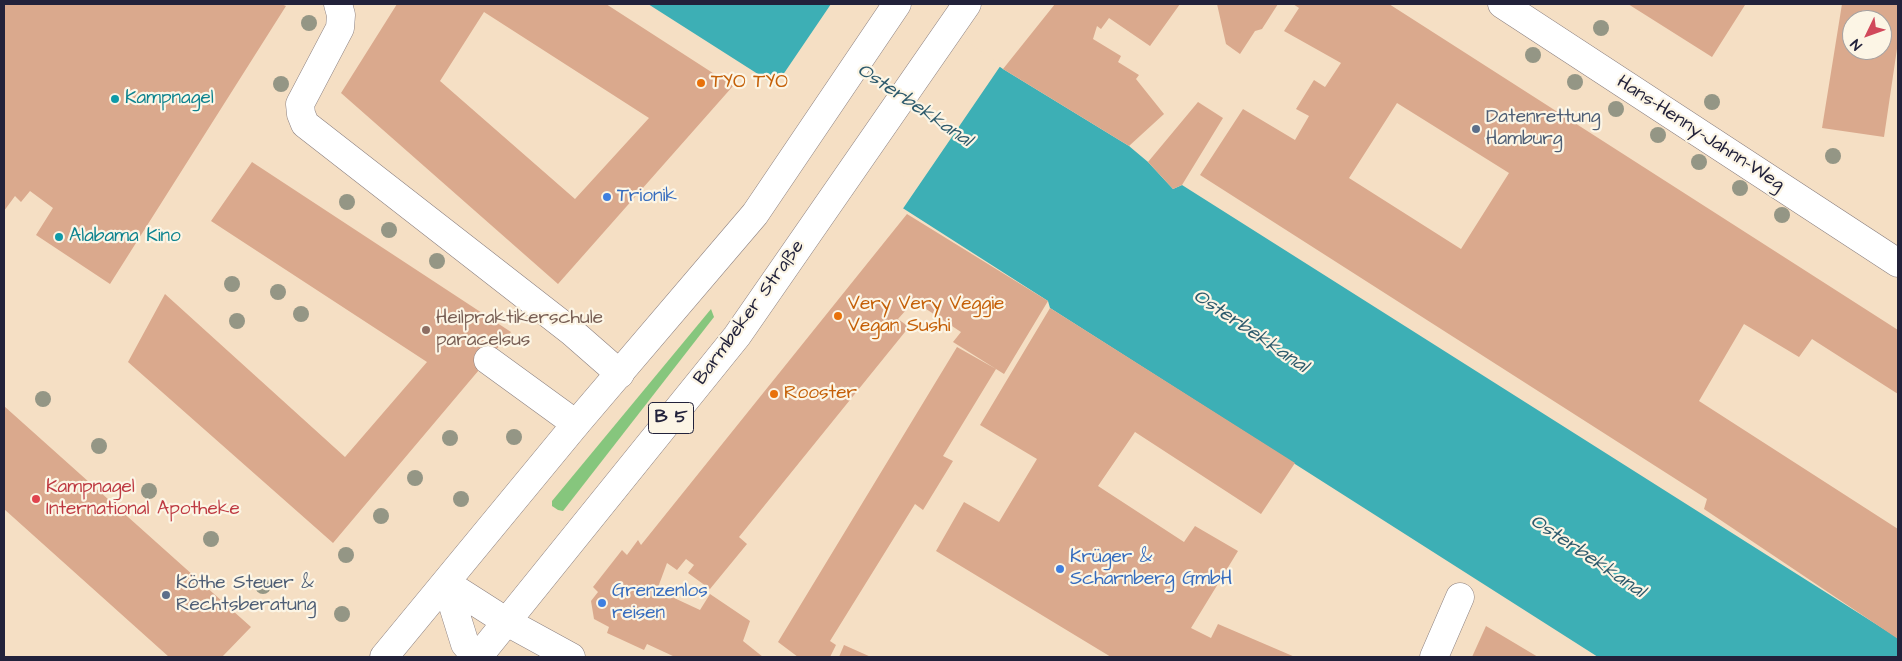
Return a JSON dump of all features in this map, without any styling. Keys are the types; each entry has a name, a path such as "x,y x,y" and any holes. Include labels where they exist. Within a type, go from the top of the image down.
{"main road":[{"path":"338,4 341,15 340,28 304,93 300,104 305,124 572,332 620,374"},
{"path":"384,657 576,424 755,214 897,4"},
{"name":"Barmbeker Straße","path":"477,657 737,336 968,4"},
{"name":"Hans-Henny-Jahnn-Weg","path":"1502,4 1898,263"},
{"path":"488,360 576,424"},
{"path":"446,582 507,622 572,657"},
{"path":"446,582 465,644 477,657"},
{"path":"1434,657 1460,597"}],"green space":[{"path":"711,309 714,317 563,511 552,506 552,501"}],"water":[{"name":"Osterbekkanal","path":"648,4 908,4 1003,69 1129,146 1148,162 1173,189 1182,185 1898,638 1898,657 1598,657 1050,308 1048,301 901,207 915,182 761,76"}],"pier":[{"path":"831,4 912,4 1001,65 902,210 899,206 912,183 774,88"}],"building":[{"name":"Kampnagel","path":"4,4 281,4 286,6 110,284 36,235 53,208 30,191 21,202 15,196 4,211"},
{"path":"397,4 606,4 733,86 558,284 341,93","holes":["484,12 649,118 575,199 440,81"]},
{"path":"1055,4 1180,4 1150,46 1109,18 1101,29 1097,26 1093,39 1121,56 1118,62 1139,75 1136,79 1164,114 1129,146 1003,69"},
{"path":"1217,4 1278,4 1262,29 1255,31 1240,54 1226,44"},
{"path":"1293,4 1389,4 1898,330 1898,394 1812,339 1799,357 1744,324 1699,401 1898,529 1898,639 1704,509 1707,499 1200,175 1243,109 1295,140 1309,116 1296,109 1314,80 1325,87 1341,63 1284,31 1299,8","holes":["1397,103 1509,173 1461,249 1349,178"]},
{"path":"1628,4 1744,4 1745,5 1712,57"},
{"path":"1842,4 1898,4 1898,42 1884,137 1822,128"},
{"path":"1198,102 1223,118 1182,185 1173,189 1148,162"},
{"path":"252,162 511,332 333,543 128,362 165,294 345,457 427,362 211,221"},
{"path":"907,214 1048,301 1004,374 953,342 961,332 914,301 898,319 909,327 739,537 747,544 710,589 688,573 694,565 686,559 677,570 667,563 657,590 700,610 710,594 750,621 743,641 763,657 675,657 647,644 644,650 607,633 609,627 594,619 591,601 598,592 593,587 622,550 627,555 638,540 641,545"},
{"path":"1050,308 1295,463 1261,514 1135,432 1098,486 1184,542 1195,526 1238,551 1191,628 1211,638 1218,624 1295,657 1111,657 936,551 964,502 999,522 1037,459 980,425"},
{"path":"957,347 996,369 943,456 953,461 923,510 915,504 830,641 836,645 830,657 798,657 778,642"},
{"path":"4,406 251,627 222,657 169,657 4,509"},
{"path":"1486,626 1538,657 1472,657"},
{"path":"844,645 871,657 839,657"}],"place":[{"name":"TYO TYO","path":"701,83"},
{"name":"Kampnagel","path":"115,99"},
{"name":"Datenrettung Hamburg","path":"1476,129"},
{"name":"Trionik","path":"607,197"},
{"name":"Alabama Kino","path":"59,237"},
{"name":"Very Very Veggie Vegan Sushi","path":"838,316"},
{"name":"Heilpraktikerschule paracelsus","path":"426,330"},
{"name":"Rooster","path":"774,394"},
{"name":"Kampnagel International Apotheke","path":"36,499"},
{"name":"Krüger & Scharnberg GmbH","path":"1060,569"},
{"name":"Köthe Steuer & Rechtsberatung","path":"166,595"},
{"name":"Grenzenlos reisen","path":"602,603"}]}
